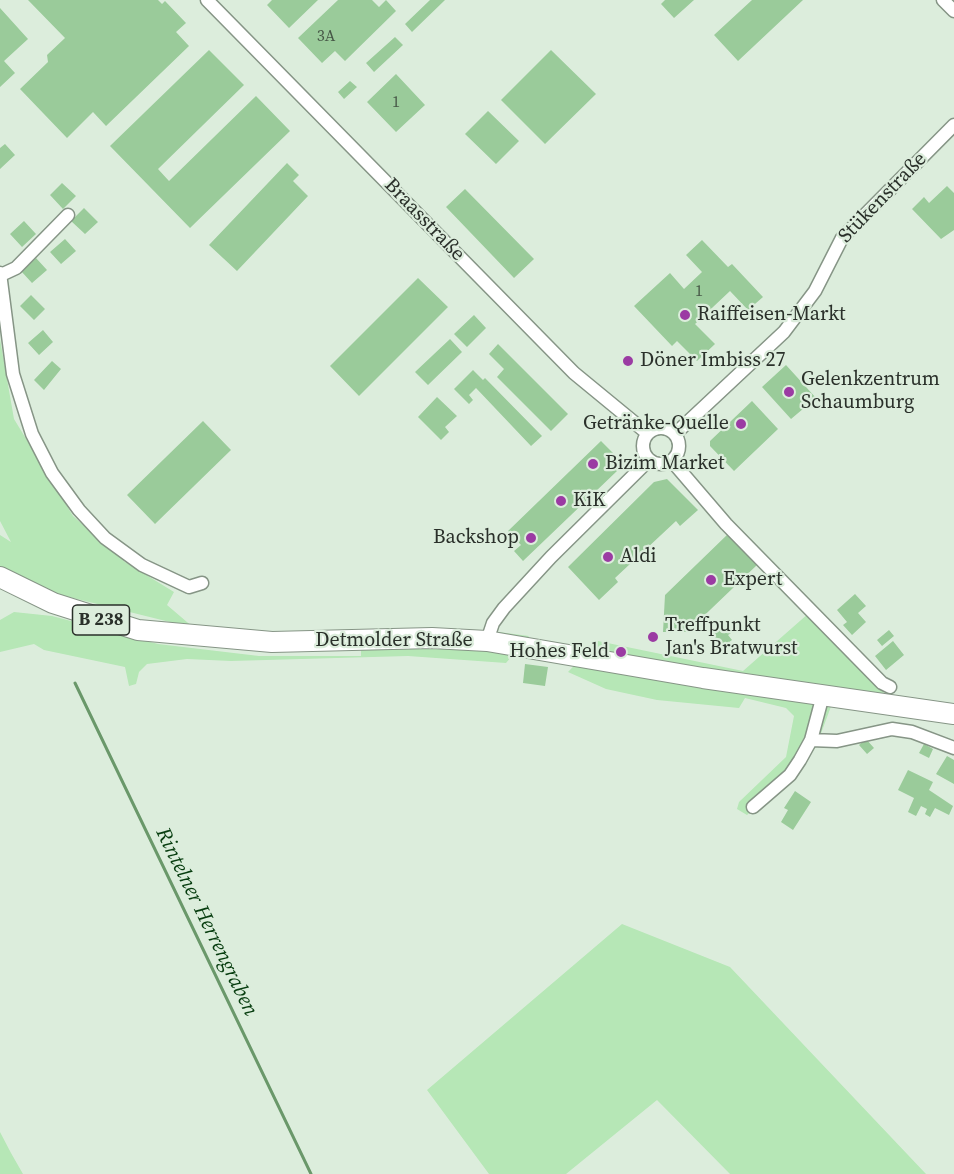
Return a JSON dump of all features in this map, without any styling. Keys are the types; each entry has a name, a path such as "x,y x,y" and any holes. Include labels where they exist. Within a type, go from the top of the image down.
{"main road":[{"name":"Detmolder Straße","path":"3,579 53,603 138,630 272,642 432,638 487,641 823,696 954,714"}],"street":[{"name":"Braasstraße","path":"207,0 574,373 647,433"},
{"path":"943,0 954,11"},
{"name":"Stükenstraße","path":"675,434 784,332 815,291 842,238 954,125"},
{"path":"68,215 16,268 1,274 13,374 32,434 52,473 79,510 114,544 142,565 189,587 202,583"},
{"path":"658,427 675,434 679,451 672,461 660,464 649,460 643,450 647,433 658,427"},
{"path":"487,641 493,623 504,608 649,460"},
{"path":"672,461 726,524 882,683 890,687"},
{"path":"753,807 790,775 811,740 823,696"},
{"path":"811,740 837,741 892,729 912,732 954,748"}],"green space":[{"path":"0,339 14,419 73,516 125,562 174,592 167,605 194,628 61,595 0,567 0,535 11,542 0,521"},
{"path":"14,612 52,616 158,644 259,656 361,656 361,632 491,631 529,636 506,663 408,656 231,661 187,659 147,664 139,672 136,684 129,686 125,667 44,650 34,644 0,652 0,620"},
{"path":"809,613 884,692 881,707 833,701 816,747 796,772 747,815 737,809 739,802 786,757 794,716 786,708 745,698 739,708 657,700 606,689 568,672 598,641 743,671"},
{"path":"622,924 730,967 926,1174 730,1174 657,1100 566,1174 489,1174 427,1090"},
{"path":"0,1132 11,1153 23,1174 0,1174"}],"building":[{"path":"28,0 158,0 162,4 165,1 186,23 176,32 189,46 106,126 93,112 67,138 20,89 48,62 47,55 65,38"},
{"path":"272,0 318,0 289,28 267,5"},
{"path":"338,0 372,0 379,7 386,0 396,11 345,61 335,51 322,63 298,38"},
{"path":"430,0 445,0 412,32 405,24"},
{"path":"665,0 694,0 674,18 661,4"},
{"path":"752,0 803,0 738,61 714,35"},
{"path":"0,8 28,39 4,61 15,73 0,87"},
{"path":"395,37 403,45 374,72 366,63"},
{"path":"209,50 244,85 158,169 169,181 256,96 290,131 190,228 110,146"},
{"path":"551,50 596,94 545,144 501,100"},
{"path":"396,74 425,105 396,132 367,102"},
{"path":"350,81 357,87 344,99 338,92"},
{"path":"488,111 519,141 496,164 465,134"},
{"path":"5,144 15,155 0,169 0,148"},
{"path":"287,163 299,175 293,181 308,196 237,271 209,245"},
{"path":"62,183 76,196 63,209 50,195"},
{"path":"947,186 954,193 954,230 941,239 912,209 924,197 929,203"},
{"path":"465,189 534,259 514,278 446,207"},
{"path":"84,208 98,222 85,234 71,221"},
{"path":"24,221 36,234 22,247 10,234"},
{"path":"65,239 76,251 61,264 50,252"},
{"path":"702,240 728,267 732,264 763,297 748,310 730,291 695,324 715,344 697,361 677,341 672,346 634,306 670,273 684,289 702,272 686,255"},
{"path":"36,258 47,270 32,283 21,271"},
{"path":"418,278 448,307 359,396 330,366"},
{"path":"31,295 45,309 34,320 20,306"},
{"path":"474,315 486,328 467,347 454,334"},
{"path":"43,330 53,342 39,355 28,343"},
{"path":"450,339 462,352 428,385 415,372"},
{"path":"498,344 568,414 551,431 497,377 504,369 489,354"},
{"path":"52,361 61,369 44,390 34,380"},
{"name":"Gelenkzentrum Schaumburg","path":"786,365 816,398 791,419 762,387"},
{"path":"473,370 483,380 485,378 542,436 531,446 476,388 469,395 473,400 469,404 454,389"},
{"path":"437,397 457,416 445,427 449,432 441,440 418,417"},
{"path":"752,401 778,429 734,471 710,446 710,441"},
{"path":"203,421 231,450 155,524 127,495"},
{"path":"601,441 613,453 606,459 617,471 523,561 514,551 521,545 508,531"},
{"path":"667,479 698,510 680,526 676,521 615,578 618,582 599,600 568,567 654,482"},
{"name":"Expert","path":"728,534 757,565 687,632 663,632 665,595"},
{"path":"855,594 866,606 858,613 866,622 852,635 843,625 847,622 837,610"},
{"path":"726,620 734,631 728,635 732,640 722,647 710,631"},
{"path":"889,630 894,636 882,646 877,640"},
{"path":"893,641 904,655 886,670 875,656"},
{"path":"525,664 548,667 545,686 523,683"},
{"path":"866,739 874,748 867,754 859,745"},
{"path":"924,744 933,749 929,758 919,753"},
{"path":"947,756 954,760 954,784 936,774"},
{"path":"908,770 933,782 929,790 953,806 949,815 935,808 930,817 925,814 927,809 921,806 916,816 908,812 914,798 898,790"},
{"path":"795,791 811,802 793,830 781,822 788,810 784,808"}],"waterway":[{"name":"Rintelner Herrengraben","path":"75,683 311,1174"}],"place":[{"name":"Raiffeisen-Markt","path":"685,315"},
{"name":"Döner Imbiss 27","path":"628,361"},
{"name":"Gelenkzentrum Schaumburg","path":"789,392"},
{"name":"Getränke-Quelle","path":"741,424"},
{"name":"Bizim Market","path":"593,464"},
{"name":"KiK","path":"561,501"},
{"name":"Backshop","path":"531,538"},
{"name":"Aldi","path":"608,557"},
{"name":"Expert","path":"711,580"},
{"name":"Treffpunkt Jan's Bratwurst","path":"653,637"},
{"name":"Hohes Feld","path":"621,652"}]}
